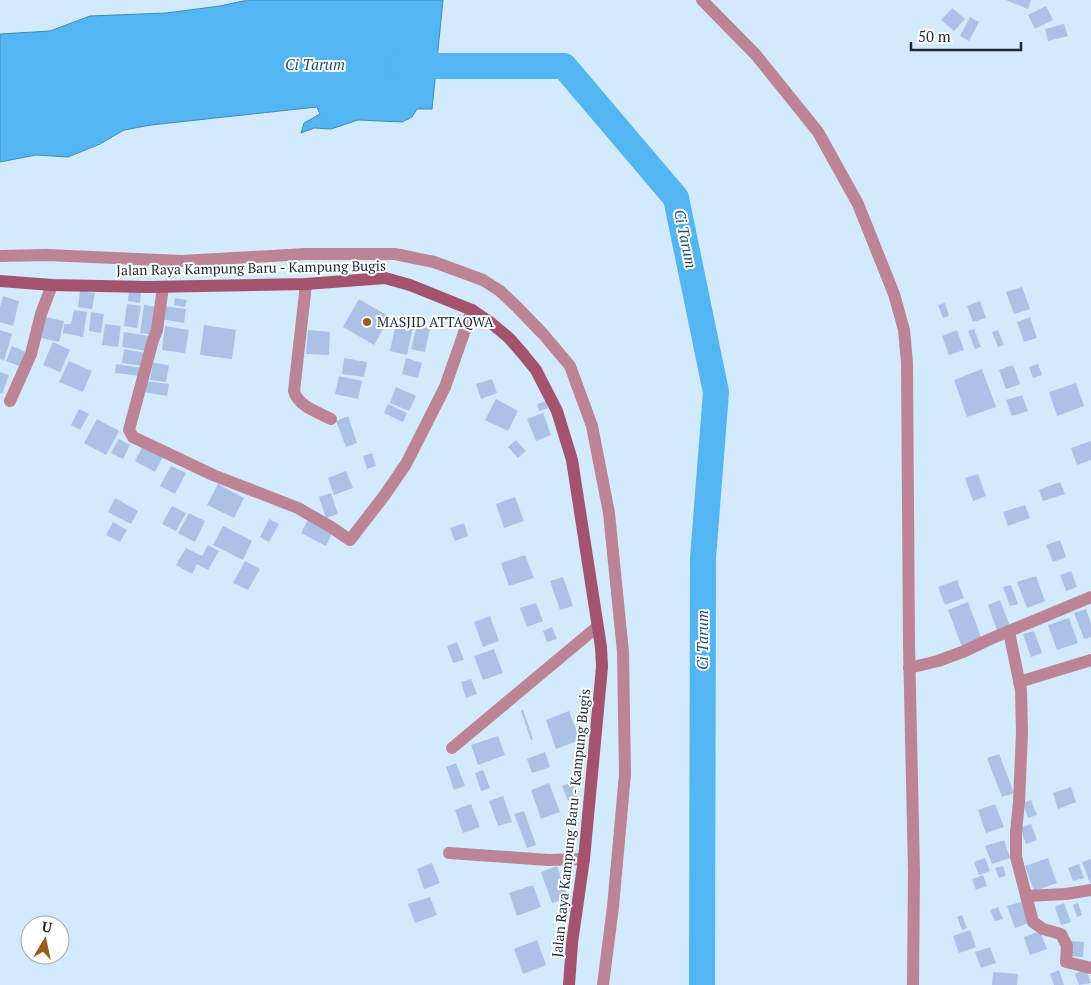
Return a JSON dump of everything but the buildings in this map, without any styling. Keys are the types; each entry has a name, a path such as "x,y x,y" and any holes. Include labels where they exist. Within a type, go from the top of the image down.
{"street":[{"path":"702,0 756,55 818,132 858,204 894,294 904,330 907,362 909,668 914,872 913,985"},
{"path":"0,256 47,255 182,261 305,254 395,254 434,262 483,280 500,291 516,306 570,366 592,426 607,504 624,652 625,774 613,907 603,985"},
{"name":"Jalan Raya Kampung Baru - Kampung Bugis","path":"0,281 52,285 163,287 306,284 389,279 428,291 472,310 509,338 536,370 557,411 572,460 602,668 584,859 572,944 569,985"},
{"path":"306,284 294,391 300,402 330,419"},
{"path":"10,401 32,354 41,314 52,285"},
{"path":"163,287 157,330 130,430 133,437 213,474 298,508 350,540 406,464 445,387 472,310"},
{"path":"909,668 938,662 1091,597"},
{"path":"452,748 597,627"},
{"path":"1009,632 1020,682 1022,733 1016,857 1035,924 1050,932 1059,933 1066,940 1066,962 1091,968"},
{"path":"1020,682 1091,660"},
{"path":"449,854 549,860 584,859"},
{"path":"1026,896 1066,894 1091,890"}],"water":[{"path":"248,0 443,0 432,109 417,109 412,117 402,122 358,120 331,129 314,128 301,133 304,123 320,114 317,107 151,125 124,130 100,144 68,157 36,155 0,162 0,34 50,31 90,16 166,13 220,6"}],"waterway":[{"name":"Ci Tarum","path":"400,66 564,66 676,198 716,392 703,558 702,985"}],"place":[{"name":"MASJID ATTAQWA","path":"367,322"}]}
